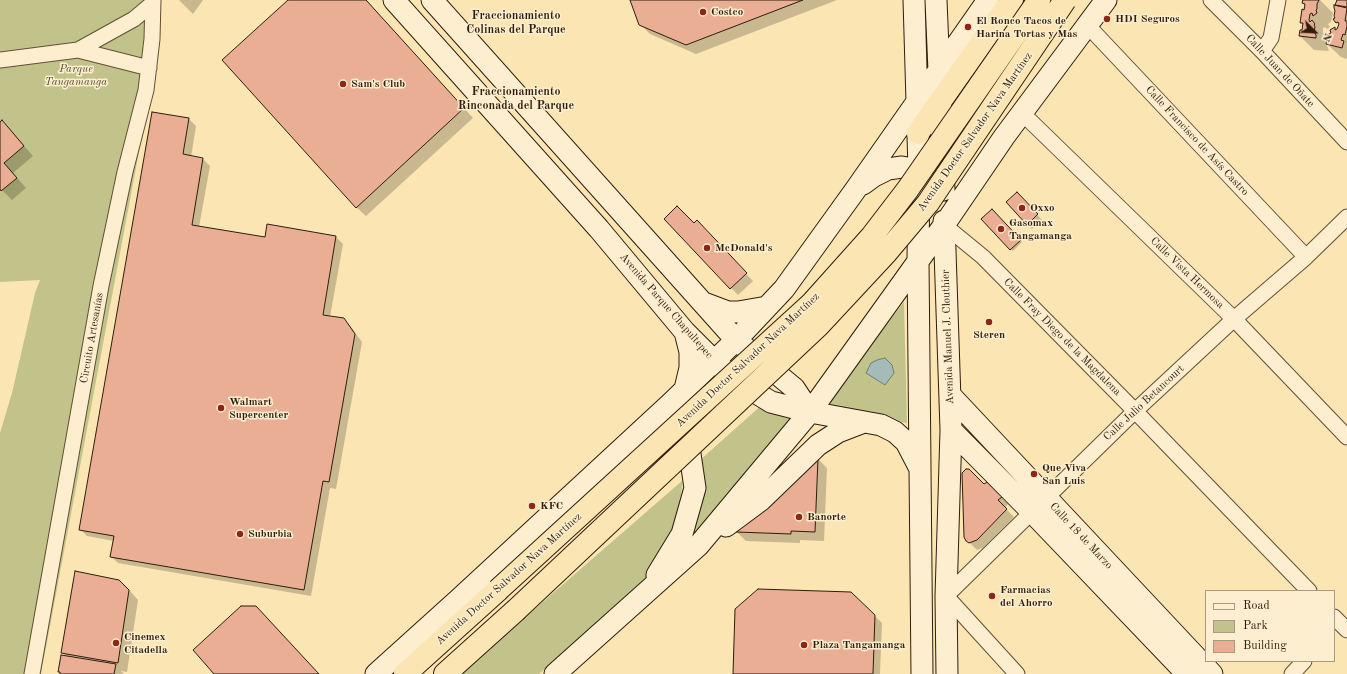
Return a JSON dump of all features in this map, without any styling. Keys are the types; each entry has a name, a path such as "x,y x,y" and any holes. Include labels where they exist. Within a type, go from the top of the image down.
{"highway":[{"path":"918,133 939,101 1012,0"},
{"name":"Avenida Doctor Salvador Nava Martínez","path":"405,674 812,303 872,236 908,189 1038,0"},
{"name":"Avenida Doctor Salvador Nava Martínez","path":"445,674 818,326 886,253 928,204 1065,0"}],"main road":[{"name":"Avenida Parque Chapultepec","path":"394,0 611,242 685,332 714,361 740,383 771,402 810,412 881,425 895,432 906,442 920,470"},
{"path":"432,0 736,340 794,388 810,412"},
{"path":"914,0 919,170 918,260 922,674"},
{"name":"Avenida Manuel J. Clouthier","path":"936,0 939,101 944,178 944,225 951,396 946,596 947,674"},
{"name":"Avenida Doctor Salvador Nava Martínez","path":"376,674 685,390 736,340 784,289 988,0"},
{"path":"698,546 810,412 944,225 1004,137 1106,0"},
{"path":"999,19 976,62 971,85 972,111 977,126 990,136 1004,137"},
{"path":"856,189 874,176 888,169 902,167 919,170 944,178"},
{"path":"611,242 616,224 616,213 612,201"},
{"path":"702,302 728,312 738,312 767,307"},
{"path":"685,332 690,352 690,368 685,390"},
{"name":"Calle 18 de Marzo","path":"951,396 1038,505 1187,674"},
{"path":"555,674 698,546 761,500 818,445 838,432 864,422"},
{"name":"Calle 18 de Marzo","path":"951,430 1038,505 1212,674"},
{"path":"588,478 653,438 671,439 683,445 690,454 695,488 682,534 646,592"},
{"path":"921,590 946,596"}],"street":[{"name":"Calle Juan de Oñate","path":"1211,0 1262,51 1347,142"},
{"path":"1262,51 1271,38 1278,0"},
{"path":"78,50 134,19 153,1"},
{"name":"Circuito Artesanías","path":"32,674 101,286 125,172 146,90 152,39 153,1"},
{"name":"Calle Francisco de Asís Castro","path":"1088,26 1306,257"},
{"path":"0,60 78,50 149,68"},
{"name":"Calle Vista Hermosa","path":"1022,113 1234,319 1347,437"},
{"name":"Calle Julio Betancourt","path":"946,596 1135,411 1234,319 1306,257 1347,216"},
{"name":"Calle Fray Diego de la Magdalena","path":"944,225 982,257 1135,411 1308,590"},
{"path":"946,596 1017,674"},
{"path":"1292,674 1303,662"}],"green space":[{"name":"Parque Tangamanga","path":"0,0 155,0 148,104 41,674 0,674 0,433 12,393 35,293 40,280 0,282"},
{"path":"904,302 907,423 822,408"},
{"path":"764,403 793,415 746,480 689,545 699,461"},
{"path":"683,480 675,524 650,574 539,674 460,674"}],"water":[{"path":"885,358 892,365 894,373 885,385 866,373 871,363"}],"building":[{"name":"Sam's Club","path":"288,0 366,0 464,108 356,208 222,60"},
{"name":"Costco","path":"630,0 803,0 686,45 639,25"},
{"path":"1303,0 1319,0 1316,10 1317,13 1313,16 1312,13 1310,14 1309,20 1310,22 1312,20 1315,24 1314,32 1316,38 1299,36 1303,23 1300,23 1302,9 1304,10 1305,4 1302,3"},
{"path":"1337,0 1347,0 1347,7 1335,5"},
{"path":"1334,5 1347,8 1345,21 1347,21 1347,26 1345,35 1343,34 1341,40 1344,41 1342,48 1326,44 1327,40 1329,39 1329,34 1331,33 1330,30 1335,27 1335,30 1337,29 1339,24 1333,19 1335,18"},
{"name":"Walmart Supercenter","path":"152,112 189,118 183,154 203,158 192,225 265,237 267,224 336,236 323,315 344,318 355,334 329,482 323,481 304,590 110,557 114,536 79,530"},
{"path":"2,120 24,146 4,163 17,178 1,191 0,122"},
{"name":"Oxxo","path":"1017,192 1038,214 1027,225 1006,202"},
{"name":"McDonald's","path":"677,206 694,223 697,220 747,273 730,289 664,219"},
{"name":"Gasomax Tangamanga","path":"992,209 1021,240 1010,250 981,219"},
{"path":"818,458 815,532 791,531 791,534 736,532"},
{"path":"966,469 969,469 984,484 987,482 1002,497 998,500 1007,509 977,540 969,543 964,537 962,473"},
{"path":"75,571 119,580 129,590 118,663 61,653"},
{"name":"Plaza Tangamanga","path":"758,589 851,592 875,615 873,674 733,674 735,609"},
{"path":"241,606 256,606 319,674 214,674 193,650"},
{"path":"61,655 116,664 114,674 60,674 60,672 58,672"}],"place":[{"name":"Costco","path":"703,12"},
{"name":"HDI Seguros","path":"1107,19"},
{"name":"El Ronco Tacos de Harina Tortas y Mas","path":"968,27"},
{"name":"Sam's Club","path":"343,84"},
{"name":"Oxxo","path":"1022,208"},
{"name":"Gasomax Tangamanga","path":"1001,229"},
{"name":"McDonald's","path":"707,248"},
{"name":"Steren","path":"989,322"},
{"name":"Walmart Supercenter","path":"221,408"},
{"name":"Que Viva San Luis","path":"1034,474"},
{"name":"KFC","path":"532,506"},
{"name":"Banorte","path":"799,517"},
{"name":"Suburbia","path":"240,534"},
{"name":"Farmacias del Ahorro","path":"992,596"},
{"name":"Cinemex Citadella","path":"116,643"},
{"name":"Plaza Tangamanga","path":"804,645"}],"district":[{"name":"Fraccionamiento Colinas del Parque","path":"516,23"},
{"name":"Fraccionamiento Rinconada del Parque","path":"516,99"}]}
